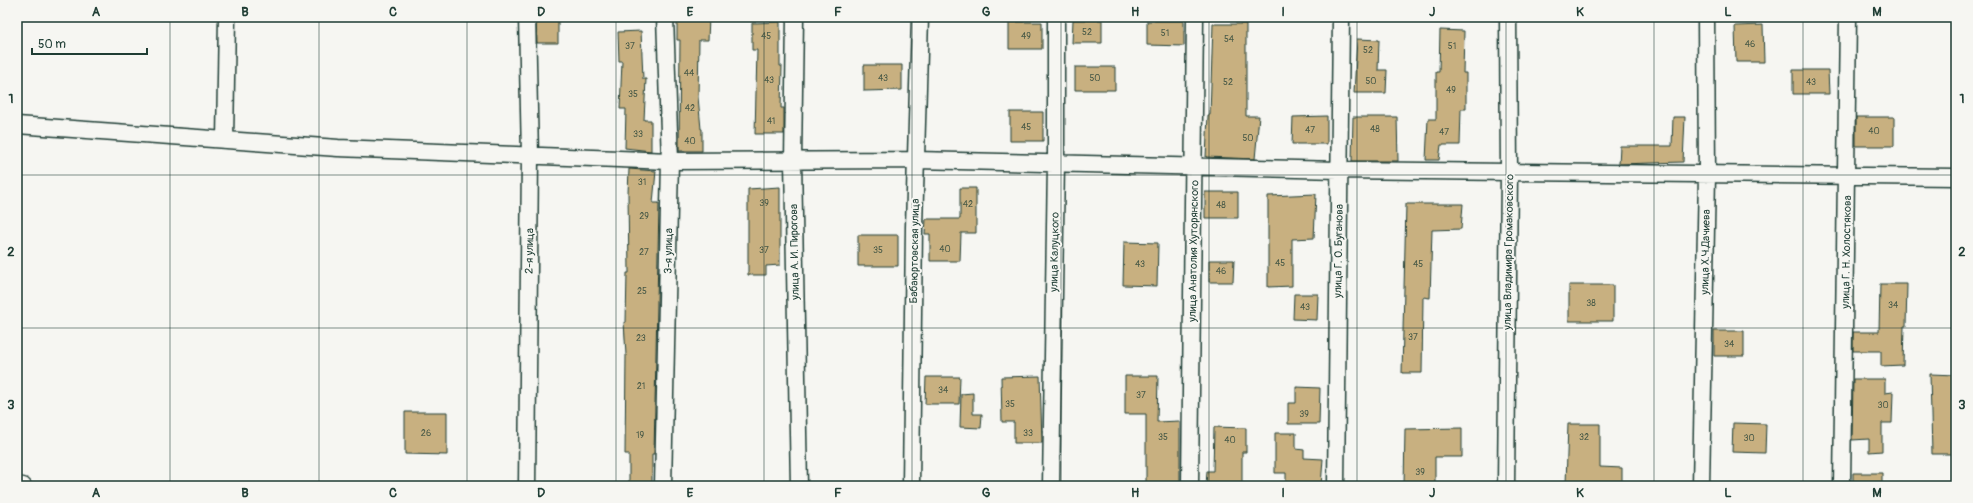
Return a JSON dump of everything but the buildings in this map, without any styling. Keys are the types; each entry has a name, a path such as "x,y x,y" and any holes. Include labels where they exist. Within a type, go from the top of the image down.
{"street":[{"path":"225,140 227,17"},
{"name":"2-я улица","path":"527,17 530,156 527,486"},
{"name":"3-я улица","path":"663,486 670,161 665,17"},
{"name":"улица А. И. Пирогова","path":"795,17 793,161 799,486"},
{"name":"Бабаюртовская улица","path":"911,486 916,160 920,17"},
{"name":"улица Калуцкого","path":"1051,486 1056,163 1056,17"},
{"name":"улица Анатолия Хуторянского","path":"1190,486 1195,17"},
{"name":"улица Г. О. Буганова","path":"1336,486 1341,17"},
{"name":"улица Владимира Громаковского","path":"1506,486 1509,172 1508,17"},
{"name":"улица Х.Ч.Дачиева","path":"1701,486 1707,175 1706,17"},
{"name":"улица Г. Н. Холостякова","path":"1842,486 1848,17"},
{"path":"17,125 338,148 670,161 916,160 1339,170 1956,178"},
{"path":"17,485 23,486"}]}
